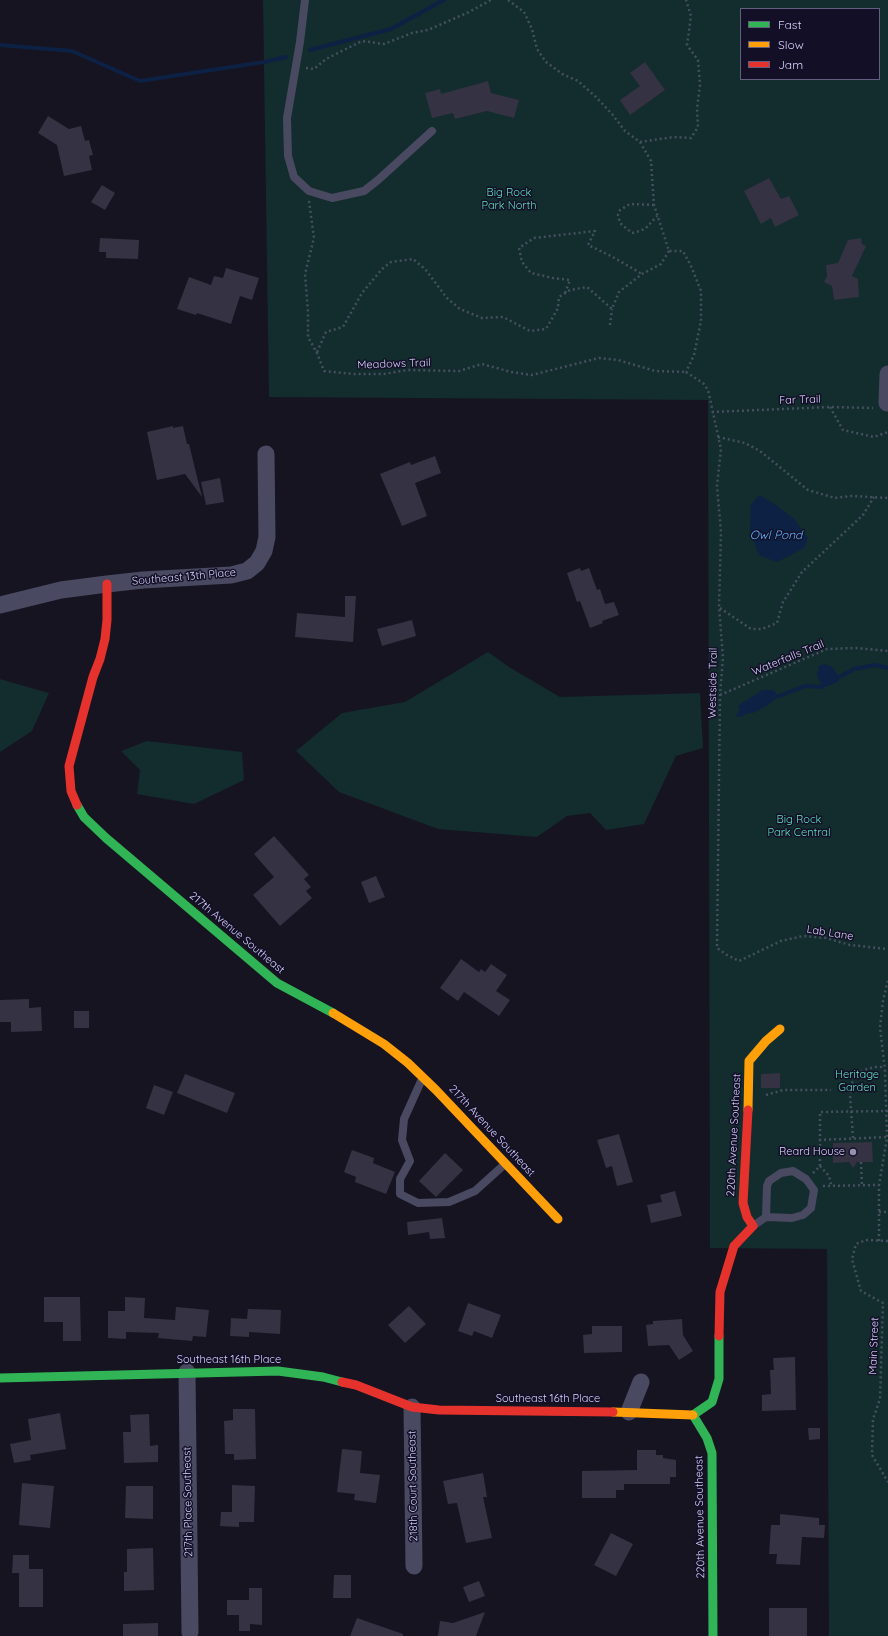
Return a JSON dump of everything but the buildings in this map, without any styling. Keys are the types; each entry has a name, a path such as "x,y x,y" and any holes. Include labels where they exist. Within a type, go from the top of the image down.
{"street":[{"path":"884,406 888,374"},
{"name":"Southeast 13th Place","path":"0,605 61,590 143,580 231,575 247,571 256,563 264,550 267,536 266,454"},
{"name":"217th Avenue Southeast","path":"107,584 107,620 105,639 69,766 71,791 84,817 117,848 277,983 351,1023 384,1044 408,1063 506,1163 558,1219"},
{"name":"220th Avenue Southeast","path":"753,1226 747,1217 743,1203 749,1100 749,1061 766,1041 780,1029"},
{"path":"693,1415 712,1402 719,1379 720,1292 734,1246 753,1226"},
{"name":"Southeast 16th Place","path":"0,1378 187,1372 278,1371 323,1377 356,1385 412,1407 439,1410 629,1412 693,1415"},
{"name":"217th Place Southeast","path":"187,1372 190,1632"},
{"path":"629,1412 641,1382"},
{"name":"218th Court Southeast","path":"412,1407 414,1566"},
{"name":"220th Avenue Southeast","path":"693,1415 707,1438 712,1453 713,1636"}],"lane":[{"path":"305,0 296,66 286,118 288,156 294,177 309,191 332,198 364,191 432,131"},
{"path":"423,1077 404,1119 402,1140 410,1161 400,1179 400,1194 418,1203 449,1202 474,1190 506,1163"},
{"path":"753,1226 766,1217 792,1218 803,1215 811,1208 814,1190 806,1179 792,1171 780,1173 769,1181 767,1186 766,1217"}],"path":[{"path":"296,66 314,69 326,59 362,41 384,44 412,33 428,30 467,13 490,0"},
{"path":"508,0 524,12 532,29 537,49 546,62 562,74 578,81 584,86 612,114 625,131 640,142 651,161 654,205 669,251"},
{"path":"640,142 674,137 691,138 698,127 700,85 698,60 687,45 691,16 686,0"},
{"name":"Meadows Trail","path":"309,199 314,238 305,274 308,337 317,353 324,371 354,374 384,374 407,370 459,371 482,364 511,372 532,375 599,358 618,360 655,371 686,372"},
{"path":"654,205 630,204 620,210 618,215 620,223 632,233 646,228 657,216"},
{"path":"565,293 570,280 553,278 531,272 522,262 519,248 534,238 595,231 588,245 642,274"},
{"path":"610,325 612,309 619,292 642,274 660,264 669,251"},
{"path":"669,251 683,251 701,291 701,321 694,355 686,372"},
{"path":"317,353 326,332 343,327 362,293 372,280 391,262 413,259 425,269 447,298 460,309 482,318 503,317 530,331 546,329 558,308 559,297 570,290 587,287 612,309"},
{"name":"Westside Trail","path":"686,372 703,383 708,390 720,449 717,486 721,532 719,608 723,658 720,695 717,948 726,956"},
{"name":"Far Trail","path":"712,412 884,406"},
{"path":"830,407 843,430 874,437 888,432"},
{"path":"718,437 745,443 760,451 808,490 835,498 851,496 888,498"},
{"path":"719,608 750,629 762,629 777,623 783,602 802,572 863,515 874,497"},
{"name":"Waterfalls Trail","path":"720,695 827,649 856,648 888,651"},
{"name":"Lab Lane","path":"726,956 739,961 781,941 803,936 826,938 850,945 888,949"},
{"path":"888,980 883,1001 880,1027 888,1138 879,1185 879,1241 888,1241"},
{"path":"853,1138 851,1086 858,1073 875,1067 884,1067"},
{"path":"749,1100 783,1090 831,1090"},
{"path":"831,1186 829,1176 820,1166 820,1112 887,1111"},
{"path":"819,1140 888,1138"},
{"path":"861,1162 862,1185"},
{"path":"806,1179 820,1166"},
{"path":"814,1190 821,1186 879,1185"},
{"path":"879,1212 888,1212"},
{"name":"Main Street","path":"879,1241 866,1240 856,1244 852,1259 861,1291 883,1303 880,1399 873,1419 872,1455 888,1482"},
{"path":"883,1303 888,1306"}],"green space":[{"path":"263,0 888,0 888,1636 829,1636 827,1249 710,1248 708,400 269,397"},
{"path":"488,652 509,667 560,697 700,693 703,748 676,756 644,824 606,830 590,813 567,816 537,837 438,829 339,792 296,751 342,713 405,702"},
{"path":"0,679 49,693 32,731 0,752"},
{"path":"147,741 242,752 244,780 194,804 137,794 140,770 121,751"}],"water":[{"name":"Owl Pond","path":"759,495 776,505 795,520 808,538 804,548 777,562 759,555 750,530 751,505"},
{"path":"825,664 832,667 839,677 838,682 822,687 817,675 819,666"},
{"path":"763,690 773,690 779,696 768,705 753,713 748,713 741,717 736,716 740,710 738,706"}],"waterway":[{"path":"310,50 391,29 444,0"},
{"path":"0,45 72,51 140,81 264,62 286,57"},
{"path":"839,677 854,669 875,665 888,668"},
{"path":"779,696 805,686 822,687"}],"traffic: fast":[{"path":"77,805 84,817 106,838 277,983 333,1013"},
{"path":"713,1636 712,1453 707,1438 693,1415 712,1402 719,1379 719,1336"},
{"path":"0,1378 278,1371 323,1377 342,1382"}],"traffic: slow":[{"path":"333,1013 384,1044 408,1063 436,1090 558,1219"},
{"path":"748,1110 749,1061 766,1041 780,1029"},
{"path":"613,1412 693,1415"}],"traffic: jam":[{"path":"77,805 71,791 69,766 105,639 107,620 107,584"},
{"path":"719,1336 720,1292 734,1246 753,1226 747,1217 743,1203 748,1110"},
{"path":"342,1382 356,1385 412,1407 439,1410 613,1412"}],"place":[{"name":"Reard House","path":"853,1152"}],"park label":[{"name":"Big Rock Park North","path":"509,199"},
{"name":"Big Rock Park Central","path":"799,826"},
{"name":"Heritage Garden","path":"857,1081"}]}
